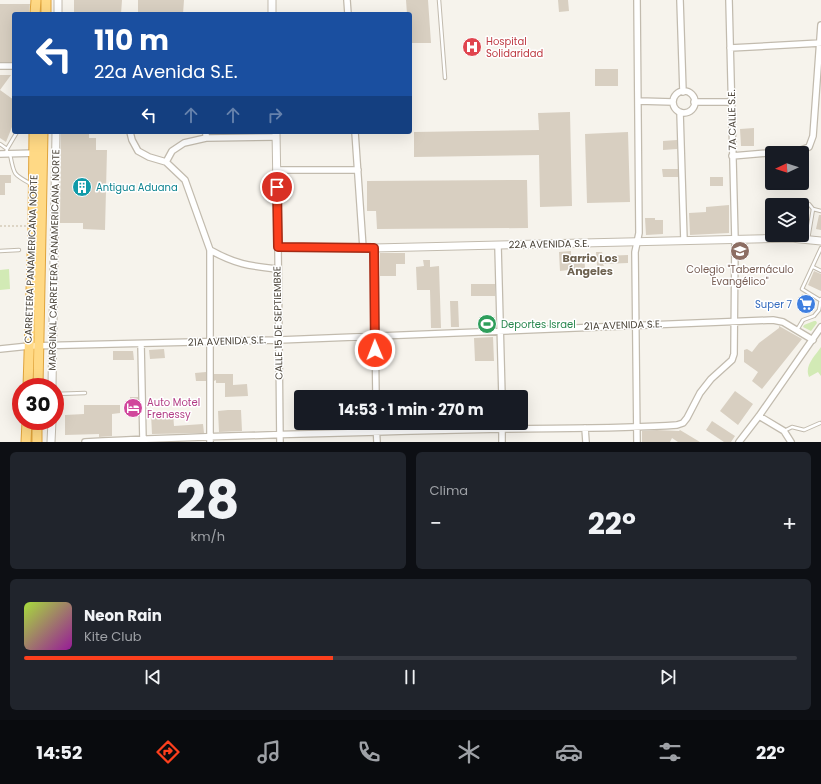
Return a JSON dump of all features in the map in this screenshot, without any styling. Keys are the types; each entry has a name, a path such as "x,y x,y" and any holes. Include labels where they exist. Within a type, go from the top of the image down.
{"highway":[{"path":"35,12 36,0"},
{"path":"46,0 46,12"},
{"name":"CARRETERA PANAMERICANA NORTE","path":"34,134 38,153 38,378"},
{"name":"CARRETERA PANAMERICANA NORTE","path":"28,378 33,186 43,134"},
{"path":"38,153 48,137 48,134"},
{"path":"29,314 34,328 34,339 39,346"},
{"path":"28,346 34,351 38,371"},
{"path":"26,442 27,430"},
{"path":"37,430 37,442"}],"street":[{"path":"58,0 58,12"},
{"path":"272,0 272,12"},
{"path":"347,0 348,12"},
{"path":"637,0 639,233 635,252 637,442"},
{"path":"680,0 682,92"},
{"name":"7A CALLE S.E.","path":"637,428 677,425 683,423 700,393 711,379 732,360 734,354 735,240 729,0"},
{"path":"732,156 801,150 809,147 813,136 821,25"},
{"path":"730,48 820,44"},
{"path":"0,66 12,66"},
{"path":"682,92 691,94 694,102 691,110 688,112 680,112 675,108 673,102 676,95 682,92"},
{"path":"638,101 673,102"},
{"path":"694,102 732,102"},
{"path":"680,112 684,241"},
{"name":"MARGINAL CARRETERA PANAMERICANA NORTE","path":"52,378 56,134"},
{"path":"130,134 138,150 149,157 166,162 185,180 210,250 210,440"},
{"path":"166,162 172,151 184,143 206,138 276,134"},
{"name":"CALLE 15 DE SEPTIEMBRE","path":"276,134 280,442"},
{"path":"355,134 363,248"},
{"path":"0,154 8,152 38,153"},
{"path":"277,170 358,170"},
{"name":"22A AVENIDA S.E.","path":"278,247 374,248 498,246 765,238"},
{"name":"22A AVENIDA S.E.","path":"809,240 821,241"},
{"path":"498,246 502,390"},
{"path":"374,248 376,390"},
{"path":"210,250 226,259 244,265 277,270"},
{"name":"21A AVENIDA S.E.","path":"0,348 279,340 635,324 773,320 783,322 813,340"},
{"path":"739,442 821,327"},
{"path":"141,344 143,441"},
{"path":"759,416 784,431 791,442"},
{"path":"528,427 637,428"},
{"path":"585,428 586,442"},
{"path":"51,442 52,430"},
{"path":"85,442 210,440 430,430"},
{"path":"502,430 502,442"},
{"path":"376,433 377,442"}],"lane":[{"path":"439,0 444,78"},
{"path":"8,152 16,134"},
{"path":"0,144 8,152 13,169 17,176 33,186"},
{"path":"809,204 813,209 821,211"},
{"path":"809,234 813,209"},
{"path":"796,330 803,320 814,316 820,311 821,299 802,289 821,248"},
{"path":"0,250 18,250"},
{"path":"813,267 821,271"},
{"path":"64,394 85,393"},
{"path":"784,431 792,427 804,430 820,423"}],"path":[{"path":"0,226 32,226"}],"green space":[{"path":"9,269 10,289 0,290 0,270"},
{"path":"814,321 817,323 811,331 803,327 804,325"},
{"path":"821,347 821,376 818,372 809,377 809,365"}],"building":[{"path":"74,0 122,0 121,12 74,12"},
{"path":"138,0 184,0 183,12 138,12"},
{"path":"406,0 428,0 431,43 412,43 412,12 407,12"},
{"path":"558,0 568,0 569,11 559,12"},
{"path":"0,4 30,4 29,12 12,12 12,62 0,62"},
{"path":"595,69 618,69 618,86 595,86"},
{"path":"0,75 11,75 0,90"},
{"path":"0,90 12,99 12,127 6,142 0,138"},
{"path":"570,112 572,206 540,207 539,155 414,157 414,132 539,130 538,113"},
{"path":"754,128 754,146 741,146 740,129"},
{"path":"628,132 630,202 587,203 585,134"},
{"name":"Antigua Aduana","path":"61,134 89,134 89,138 96,138 96,150 107,150 105,230 83,229 83,223 60,223"},
{"path":"677,140 677,149 663,150 663,141"},
{"path":"662,169 678,169 678,177 663,177"},
{"path":"0,175 11,175 11,183 5,183 5,195 0,195"},
{"path":"710,177 723,177 723,186 710,186"},
{"path":"527,180 528,228 377,229 376,211 367,211 367,181"},
{"path":"729,205 729,233 690,235 689,213 706,212 706,207"},
{"path":"819,215 821,215 821,230 816,229"},
{"path":"645,218 663,220 663,234 646,235"},
{"path":"571,251 571,256 584,255 585,268 560,271 559,252"},
{"path":"596,252 602,252 603,256 628,255 628,263 603,264 604,266 597,266"},
{"path":"380,253 405,253 405,264 396,264 396,276 380,276"},
{"path":"423,260 430,260 430,267 439,266 441,328 431,328 430,290 417,290 416,267 424,266"},
{"path":"814,271 821,274 821,291 808,285"},
{"path":"471,284 495,284 495,296 471,296"},
{"name":"Super 7","path":"802,294 816,301 809,314 798,308 800,305 797,304"},
{"path":"450,301 458,301 459,327 451,327"},
{"path":"779,326 802,339 762,389 752,381 758,372 744,362 744,350 747,349 752,352 759,343 779,328"},
{"path":"493,337 494,361 475,361 474,338"},
{"path":"164,349 165,358 150,359 149,350"},
{"path":"113,351 133,351 134,360 113,360"},
{"path":"206,372 206,381 196,381 195,373"},
{"path":"214,374 233,374 233,385 247,384 248,396 225,397 225,383 216,383 216,380 214,381"},
{"path":"735,391 753,404 738,425 720,411"},
{"path":"130,397 138,397 138,405 130,405"},
{"path":"84,405 120,405 120,413 112,414 112,436 99,437 99,434 65,435 65,415 84,414"},
{"path":"241,410 242,431 219,432 218,411"},
{"path":"173,413 174,426 203,424 204,433 152,434 151,414"},
{"path":"712,421 735,436 731,442 724,442 706,430"},
{"path":"680,430 700,442 678,442 672,438 670,442 642,442 642,431"}],"place":[{"name":"Hospital Solidaridad","path":"472,47"},
{"name":"Antigua Aduana","path":"82,187"},
{"name":"Colegio \"Tabernáculo Evangélico\"","path":"740,251"},
{"name":"Super 7","path":"806,304"},
{"name":"Deportes Israel","path":"487,324"},
{"name":"Auto Motel Frenessy","path":"133,408"}],"district":[{"name":"Barrio Los Ángeles","path":"590,264"}],"route":[{"path":"277,187 278,247 374,248 375,350"}]}
